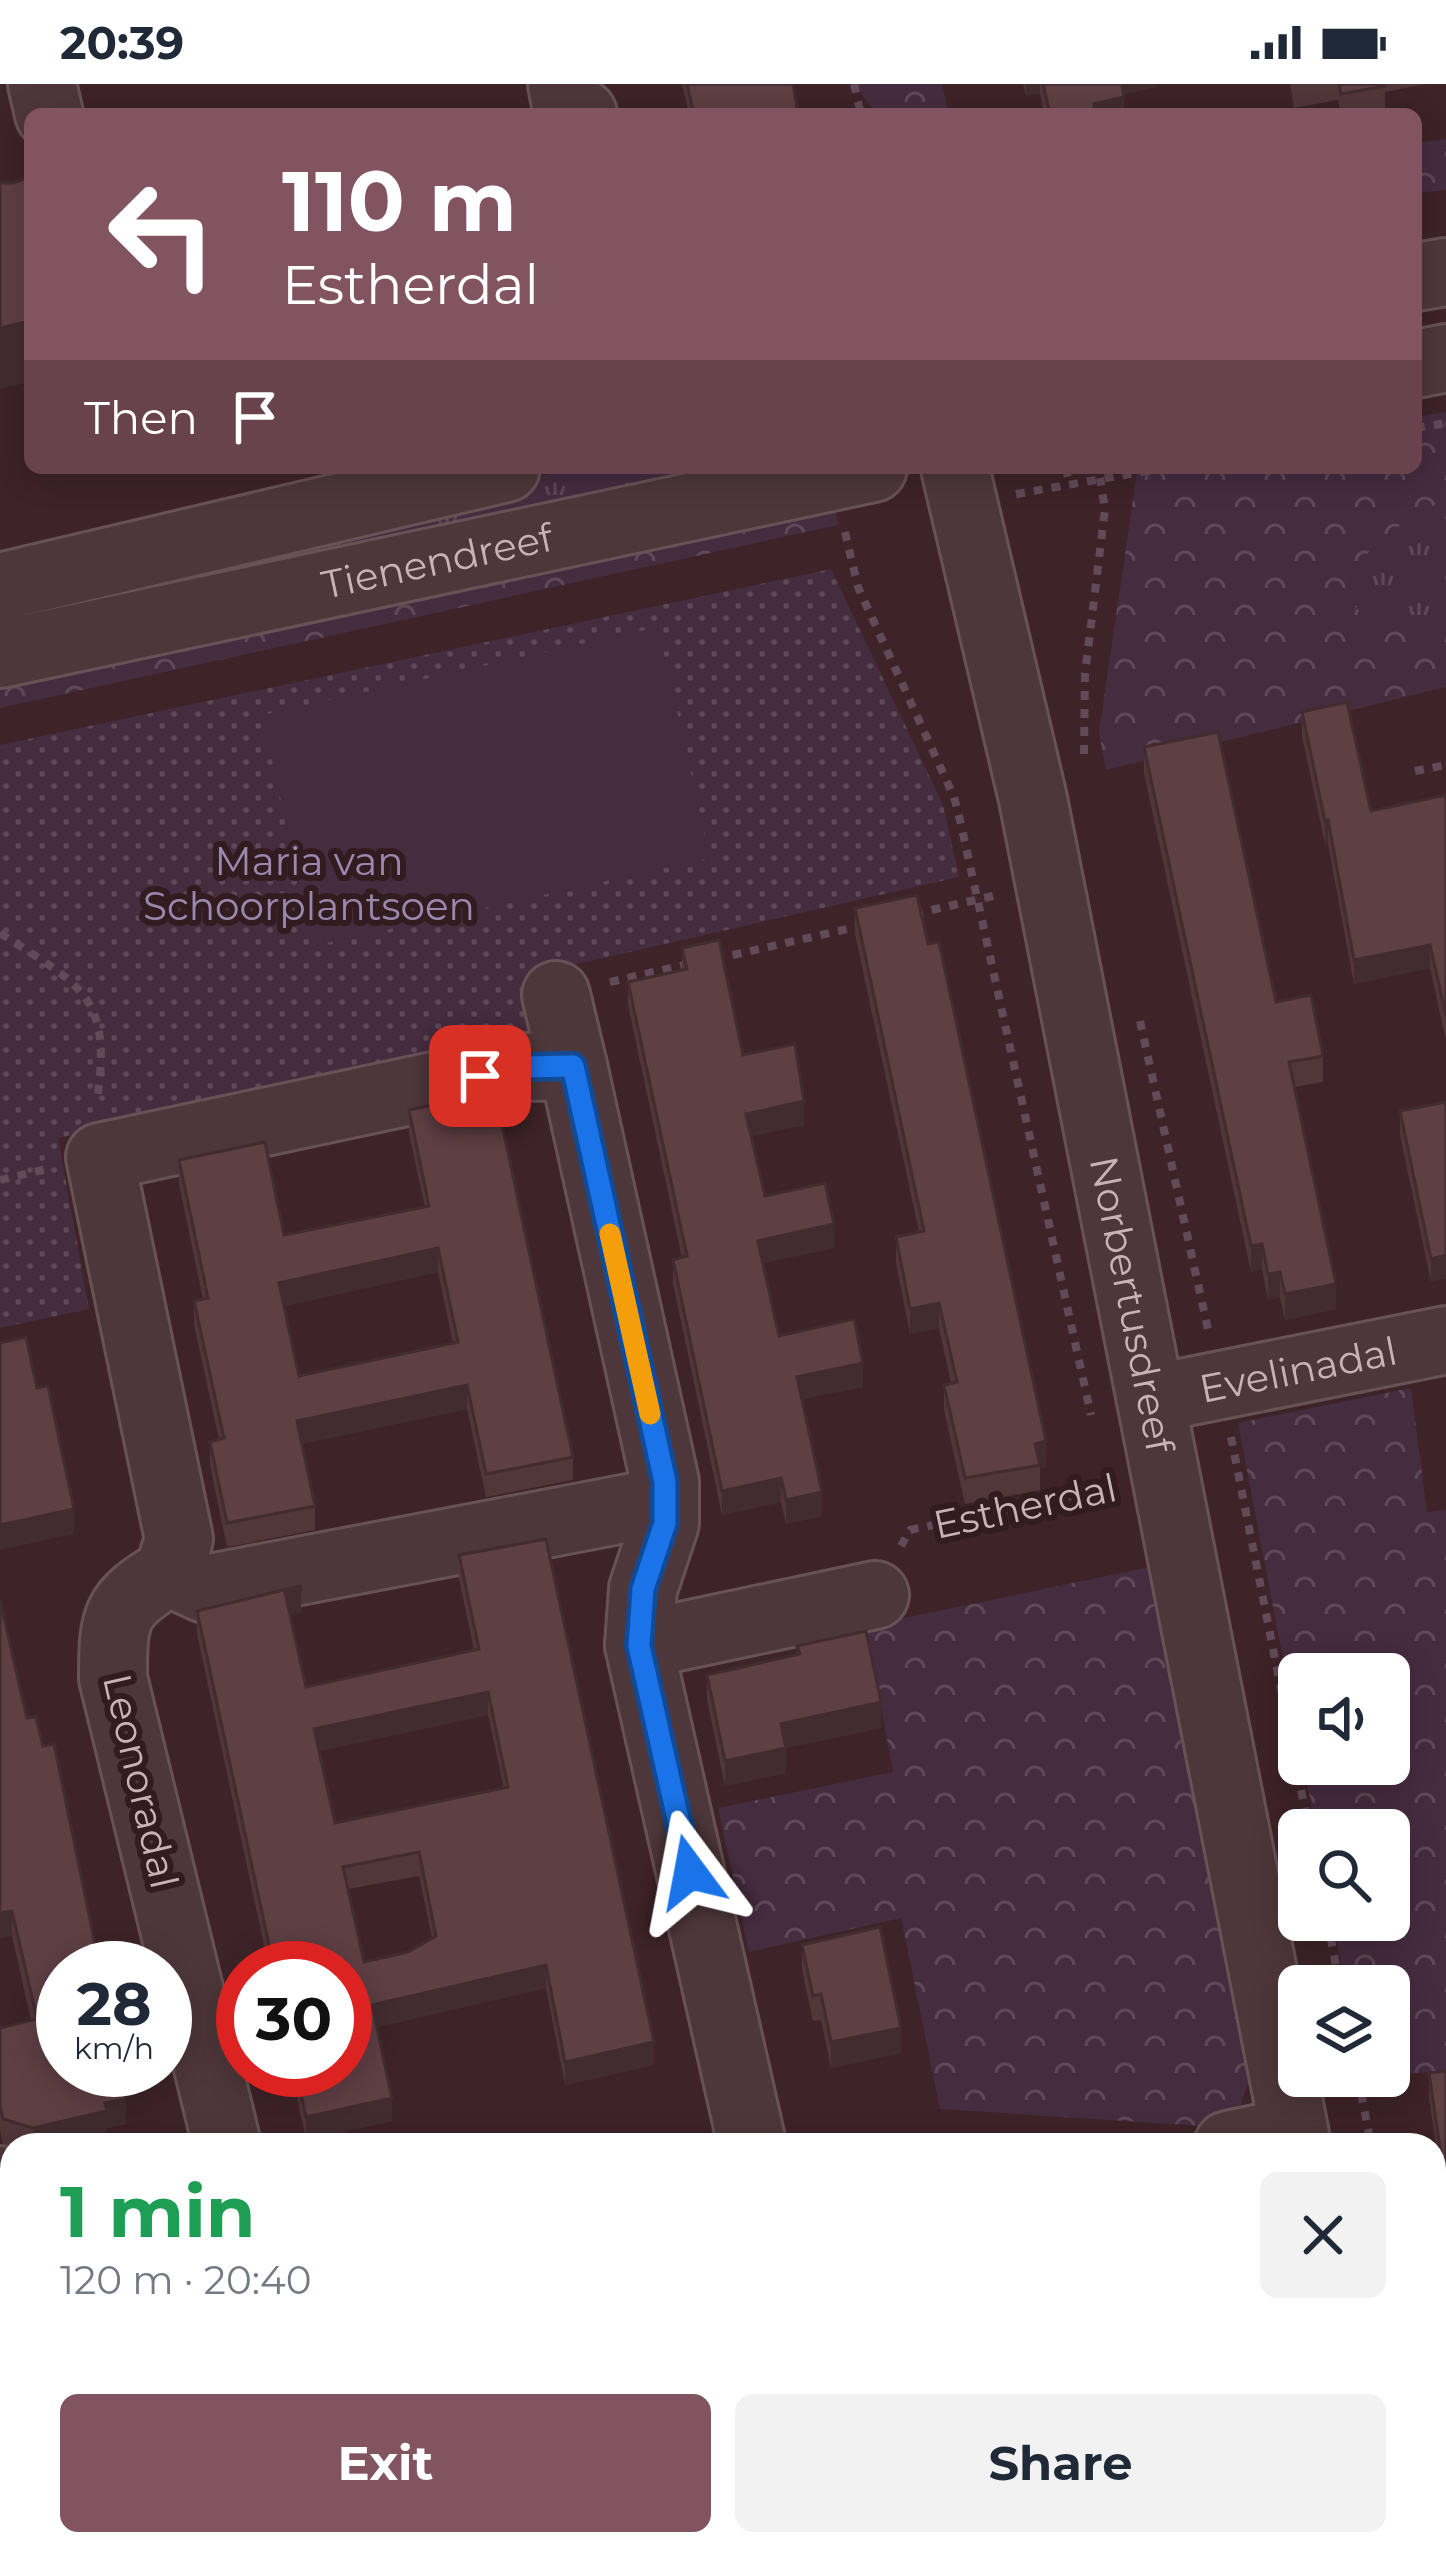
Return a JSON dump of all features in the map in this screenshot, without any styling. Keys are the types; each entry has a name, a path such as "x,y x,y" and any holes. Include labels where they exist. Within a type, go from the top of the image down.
{"street":[{"name":"Tienendreef","path":"0,587 480,474"},
{"name":"Tienendreef","path":"0,655 845,474"},
{"name":"Norbertusdreef","path":"956,474 1048,882 1121,1410 1295,2133"},
{"path":"556,994 665,1482 665,1523 643,1589 639,1646 750,2133"},
{"path":"573,1066 523,1067 100,1157 179,1539 169,1572 205,1589 665,1501"},
{"name":"Evelinadal","path":"1121,1410 1446,1340"},
{"name":"Leonoradal","path":"169,1572 128,1597 113,1637 113,1678 224,2133"},
{"path":"639,1646 875,1595"}],"path":[{"path":"1067,474 1069,484 1126,474"},
{"path":"1086,768 1085,674 1106,509 1100,478"},
{"name":"Norbertusdreef","path":"844,530 858,587 954,797 976,900 1121,1410"},
{"path":"1415,771 1446,765"},
{"path":"906,916 1048,882"},
{"path":"556,994 882,921"},
{"path":"0,933 80,986 96,1020 103,1059 96,1103 100,1157"},
{"name":"Norbertusdreef","path":"1138,1015 1220,1385 1305,1809"},
{"name":"Norbertusdreef","path":"1102,1466 1137,1482"},
{"name":"Estherdal","path":"875,1595 910,1530 1137,1482"},
{"path":"1362,2097 1369,2133"}],"green space":[{"path":"855,84 942,84 948,108 872,108"},
{"path":"1446,139 1446,190 1422,192 1422,142"},
{"path":"1446,412 1446,499 1399,526 1371,549 1347,597 1378,620 1446,632 1446,687 1106,770 1099,733 1137,474 1422,474 1422,416"},
{"path":"549,474 763,474 0,636 0,598"},
{"path":"832,489 838,525 0,708 0,666"},
{"path":"1446,499 1446,632 1391,624 1366,615 1347,597 1360,563 1384,537"},
{"name":"Maria van Schoorplantsoen","path":"831,569 943,805 959,877 533,974 544,1038 58,1138 89,1309 0,1328 0,745"},
{"path":"658,627 710,858 313,946 262,715"},
{"path":"1411,1388 1427,1512 1446,1510 1446,2070 1410,2074 1410,1965 1341,1965 1337,1941 1410,1941 1410,1809 1312,1809 1307,1785 1410,1785 1410,1653 1282,1653 1238,1423"},
{"path":"1150,1567 1250,2076 1238,2113 1203,2126 940,2109 901,1918 749,1952 718,1808 893,1772 866,1626"}],"building":[{"path":"687,84 793,84 797,108 693,108"},
{"path":"1043,84 1122,84 1124,97 1094,104 1095,108 1049,108"},
{"path":"1339,84 1384,84 1385,86 1341,94"},
{"path":"24,179 24,322 0,328 0,183"},
{"path":"1347,702 1371,811 1446,795 1446,1016 1430,945 1354,960 1302,712"},
{"path":"1218,732 1276,1002 1311,995 1323,1056 1289,1062 1336,1284 1285,1294 1280,1272 1268,1274 1262,1244 1251,1246 1144,747"},
{"path":"917,895 928,944 939,942 1046,1441 1035,1444 1040,1465 965,1478 944,1385 957,1382 939,1303 910,1309 896,1237 924,1231 855,908"},
{"path":"719,940 743,1055 795,1044 804,1101 746,1114 765,1196 825,1183 834,1224 758,1241 779,1336 854,1319 863,1363 797,1377 822,1492 786,1500 781,1478 722,1491 673,1260 687,1256 628,982 687,969 682,948"},
{"path":"495,1092 573,1457 486,1474 467,1385 297,1421 315,1506 227,1523 210,1442 224,1438 194,1301 208,1298 179,1160 265,1142 284,1235 429,1206 409,1110","holes":["438,1248 458,1342 299,1376 279,1283"]},
{"path":"1446,1102 1446,1255 1431,1259 1400,1111"},
{"path":"26,1337 37,1388 48,1386 74,1509 0,1525 0,1343"},
{"path":"546,1539 654,2042 565,2062 546,1965 372,2005 372,1960 408,1952 436,1936 419,1852 343,1867 359,1941 268,1941 197,1611 300,1586 285,1592 306,1687 479,1649 459,1555","holes":["488,1692 508,1787 335,1823 314,1729"]},
{"path":"0,1600 27,1718 36,1717 43,1746 54,1744 94,1941 36,1941 36,2015 12,1911 0,1913"},
{"path":"866,1631 881,1702 781,1724 786,1748 725,1761 707,1675 800,1654 797,1646"},
{"path":"880,1927 901,2028 831,2042 821,1994 813,1996 802,1945"},
{"path":"372,2005 392,2098 306,2117 302,2097 372,2097"},
{"path":"36,2019 36,2097 126,2099 105,2103 107,2111 33,2128 3,2119 0,2028"},
{"path":"1446,2071 1446,2133 1438,2133 1429,2073"}],"slow traffic":[{"path":"610,1234 650,1414"}],"route":[{"path":"480,1076 523,1067 573,1066 665,1482 665,1523 643,1589 639,1646 690,1872"}]}
